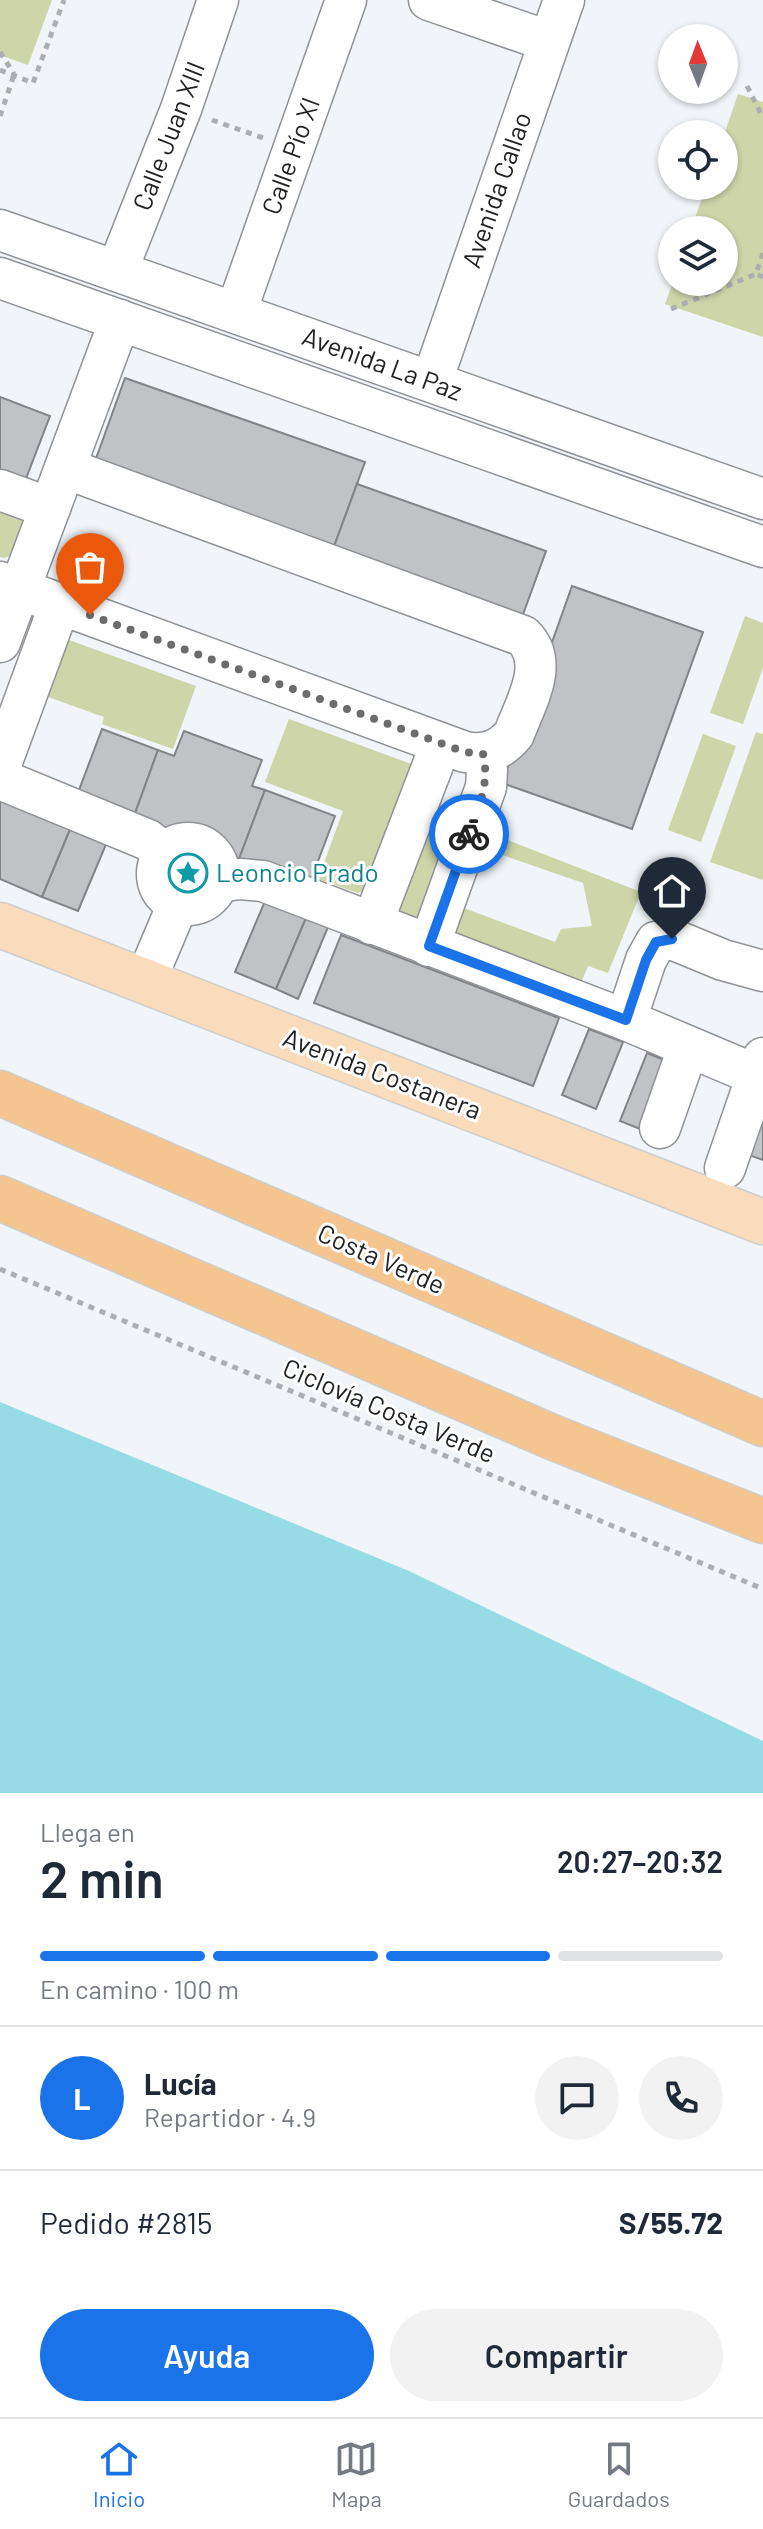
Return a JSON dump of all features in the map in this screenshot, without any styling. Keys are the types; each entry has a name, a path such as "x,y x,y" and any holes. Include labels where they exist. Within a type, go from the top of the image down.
{"highway":[{"name":"Costa Verde","path":"0,1093 763,1424"},
{"path":"0,1198 552,1437 763,1521"}],"main road":[{"name":"Avenida Costanera","path":"0,925 763,1222"}],"street":[{"name":"Calle Juan XIII","path":"117,271 181,109 218,0"},
{"name":"Calle Pío XI","path":"236,312 346,0"},
{"path":"429,0 548,41"},
{"name":"Avenida Callao","path":"432,381 564,0"},
{"name":"Avenida La Paz","path":"0,230 763,499"},
{"name":"Avenida La Paz","path":"0,278 763,547"},
{"path":"0,642 10,585 50,508 120,320"},
{"path":"10,585 465,752 483,754 500,748 514,734 537,671 535,651 523,636 65,468"},
{"path":"0,490 50,508"},
{"path":"0,767 60,604"},
{"path":"372,924 441,744"},
{"path":"429,946 486,787 487,770 483,754"},
{"path":"0,779 148,840 164,853"},
{"path":"193,843 203,846 218,862 218,882 208,899 198,904 178,904 162,892 156,872 164,853 173,846 193,843"},
{"path":"218,882 240,879 263,881 626,1020 688,1048 760,1067 725,1168"},
{"path":"145,982 178,904"},
{"path":"626,1020 646,960 656,942 672,939 723,960 763,971"},
{"path":"660,1128 688,1048"}],"path":[{"path":"0,70 33,83 64,0"},
{"path":"0,52 14,75"},
{"path":"0,116 14,75"},
{"path":"747,86 763,118"},
{"path":"181,109 294,149"},
{"path":"756,274 763,253"},
{"path":"671,309 756,274 763,277"},
{"name":"Ciclovía Costa Verde","path":"0,1269 763,1589"}],"green space":[{"path":"0,0 52,0 28,65 0,55"},
{"path":"738,94 763,102 763,337 665,304 668,296 738,296 738,216 696,216 701,200 738,200 738,120 729,120 735,104 738,104"},
{"path":"0,501 28,517 13,555 4,558 0,557"},
{"path":"745,616 763,623 763,668 743,724 710,713"},
{"path":"69,640 196,686 173,749 102,724 104,717 48,697"},
{"path":"289,719 414,765 368,889 358,893 318,879 343,811 265,782"},
{"path":"756,732 763,734 763,880 710,862"},
{"path":"703,734 736,746 701,842 668,830"},
{"path":"431,811 456,820 415,926 390,916"},
{"path":"479,829 641,892 608,973 588,966 579,988 451,937 453,904 555,942 561,929 592,926 583,883 494,852 489,865 463,875"}],"water":[{"path":"0,1402 409,1571 763,1741 763,1793 0,1793"}],"building":[{"path":"125,378 365,462 332,552 93,467"},
{"path":"0,397 50,416 22,489 0,481"},
{"path":"357,484 546,551 521,620 332,552"},
{"path":"572,586 703,632 632,829 502,783"},
{"path":"102,729 158,750 133,819 76,798"},
{"path":"184,731 262,760 252,786 265,790 239,859 133,819 158,750 174,756"},
{"path":"265,790 335,816 309,885 239,859"},
{"path":"0,799 71,827 42,897 0,879"},
{"path":"71,827 107,842 78,911 42,897"},
{"path":"265,901 306,918 276,989 235,972"},
{"path":"306,918 328,927 298,999 276,989"},
{"path":"341,935 559,1018 533,1086 314,1003"},
{"path":"589,1029 623,1042 596,1109 562,1095"},
{"path":"647,1053 667,1061 640,1129 620,1121"},
{"path":"763,1100 763,1160 743,1153"}],"way so far":[{"path":"90,615 465,752 483,754 487,770 486,787 469,834"}],"place":[{"name":"Leoncio Prado","path":"188,873"}],"route":[{"path":"469,834 429,946 626,1020 646,960 656,942 672,939"}]}
